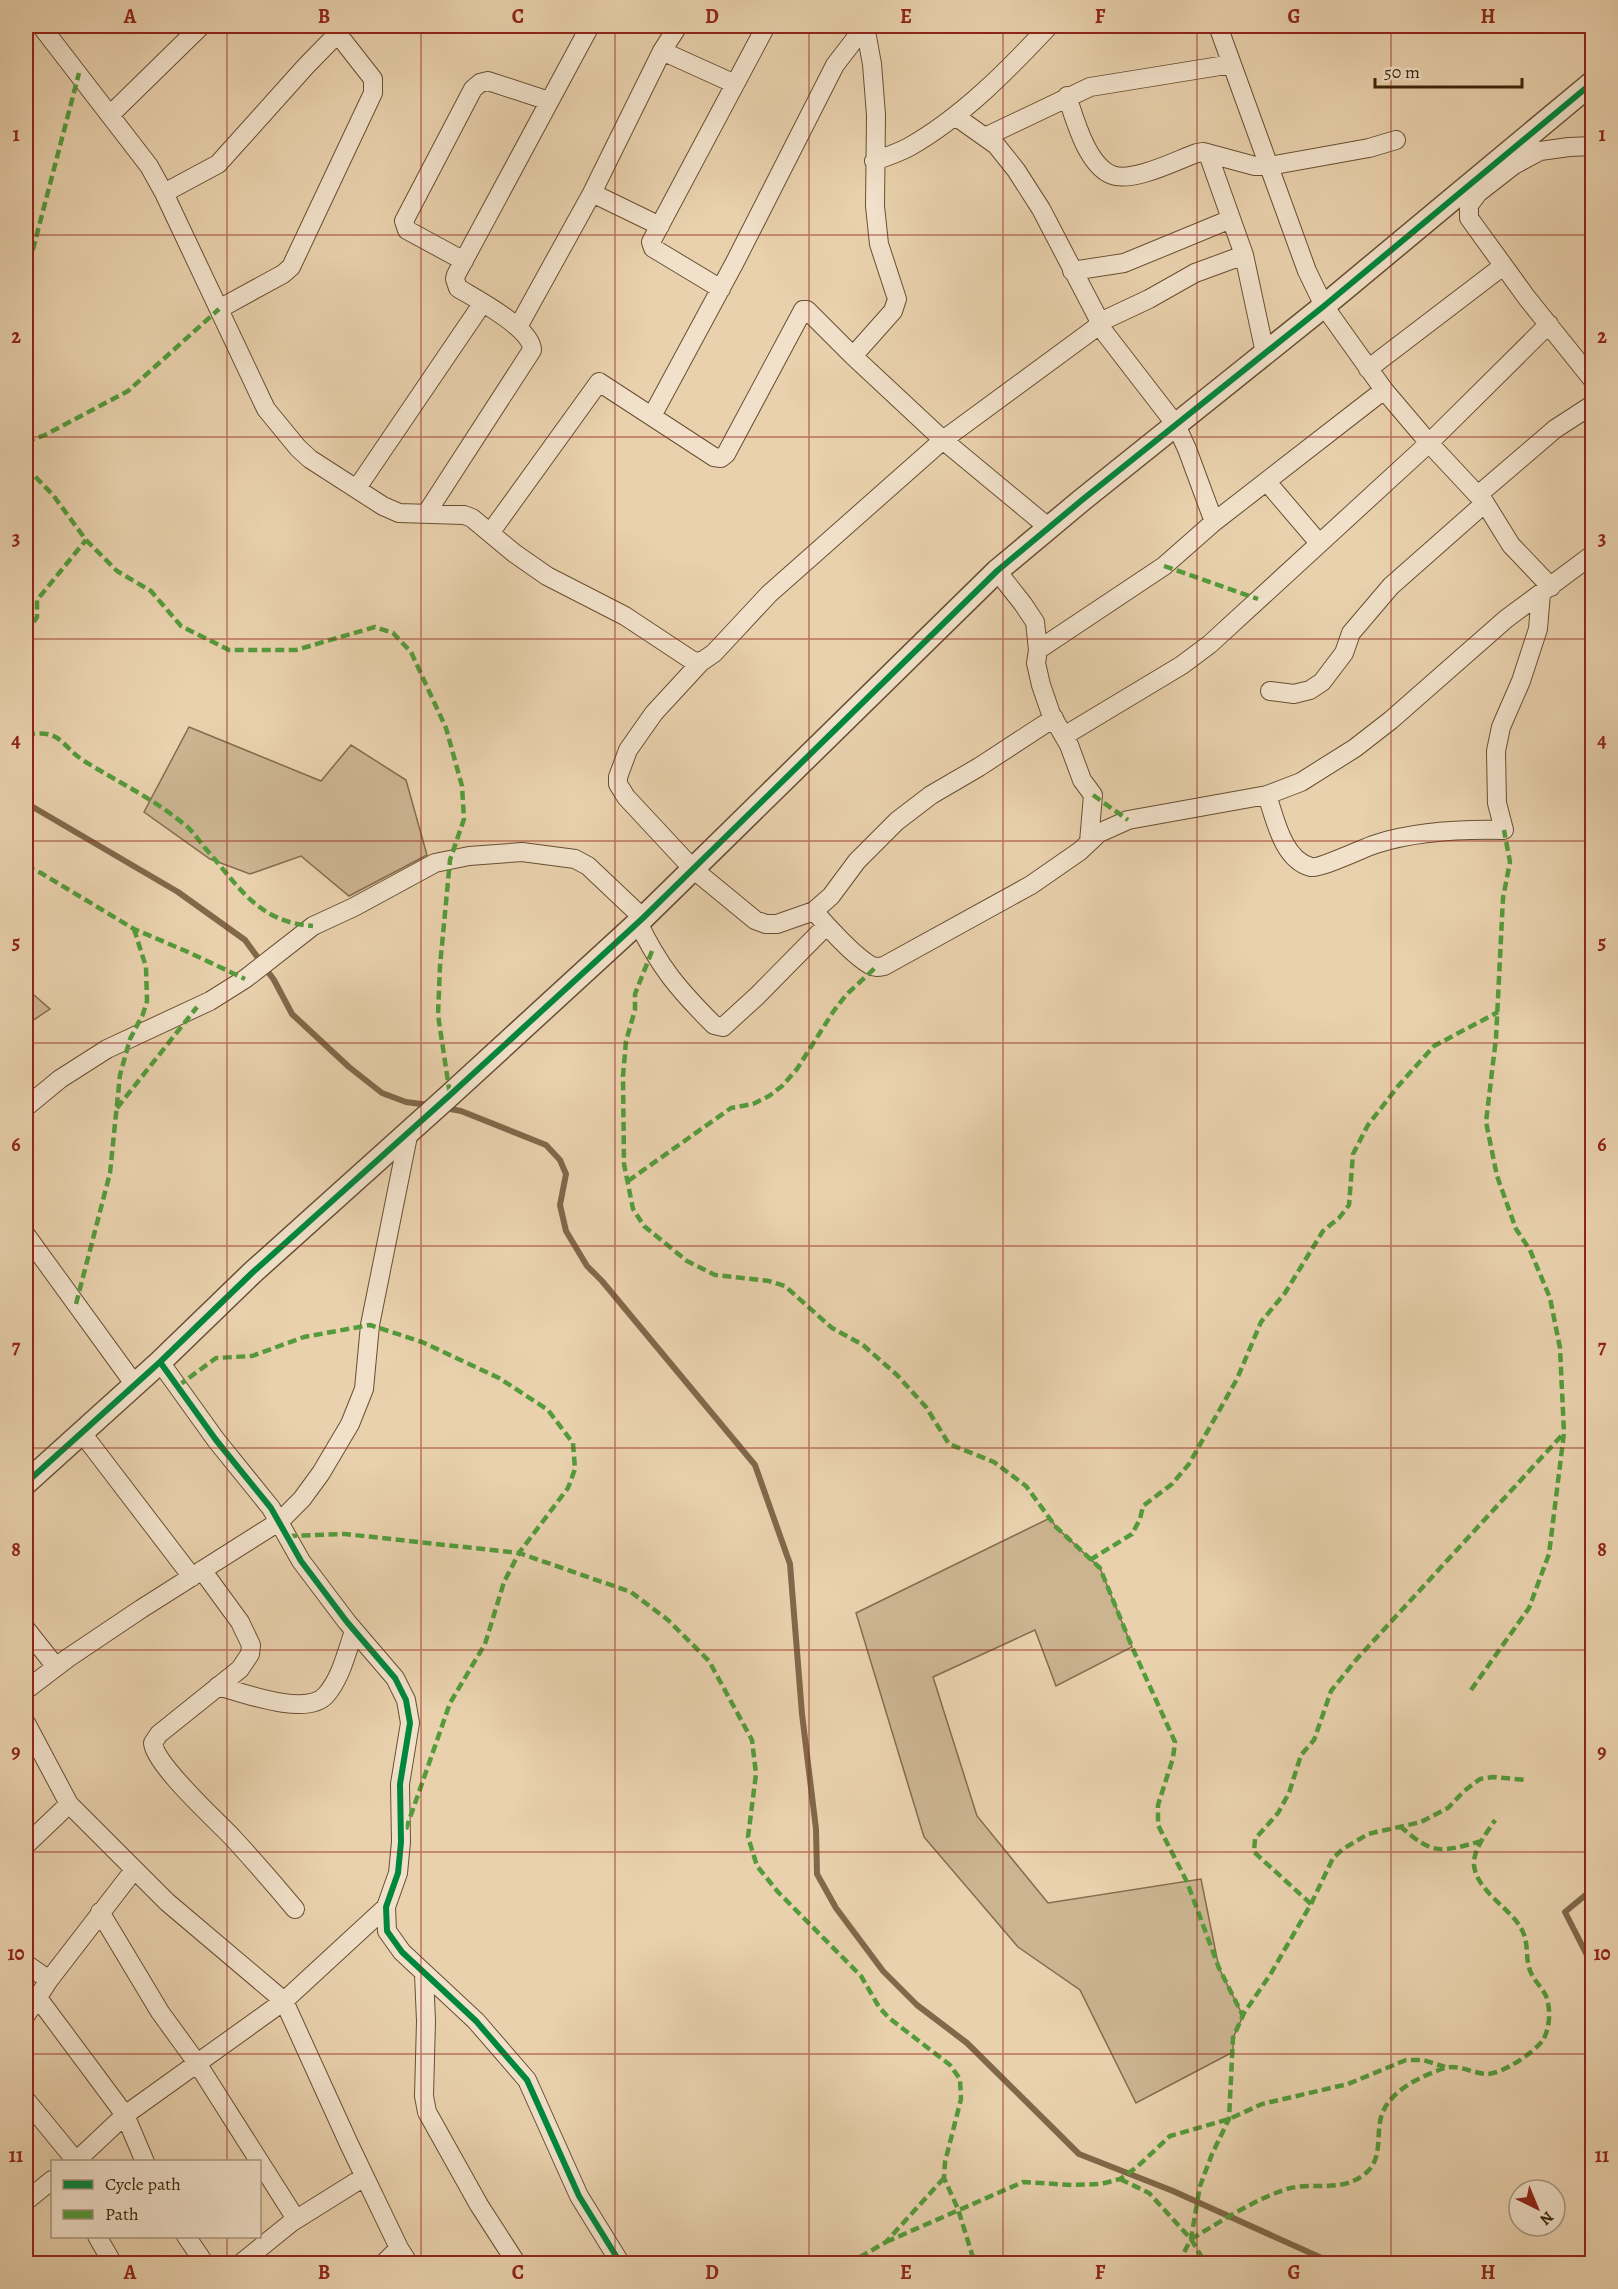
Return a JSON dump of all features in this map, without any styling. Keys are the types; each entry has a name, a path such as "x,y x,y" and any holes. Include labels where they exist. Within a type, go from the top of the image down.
{"street":[{"path":"110,115 201,26"},
{"path":"426,514 530,356 532,345 518,327 456,284 456,275 590,26"},
{"path":"518,327 592,193 662,51 678,26"},
{"path":"721,289 653,248 651,242 766,26"},
{"path":"652,416 721,289 835,65 865,26 872,64 876,115 875,206 879,244 896,296 896,304 890,315 853,356"},
{"path":"874,161 907,148 954,116 1024,54 1049,26"},
{"path":"1218,26 1307,272 1324,306 1384,390 1429,443 1482,499 1511,545 1546,590 1538,629 1521,681 1501,727 1496,751 1497,803 1504,830 1470,830 1403,837 1377,843 1320,868 1312,867 1301,863 1292,854 1282,837 1267,795"},
{"path":"49,28 149,166 164,193 266,409 275,422 310,459 383,506 399,513 464,514 472,518 547,576 625,616 693,661 701,662"},
{"path":"164,193 218,164 341,29 373,79 373,93 291,267 283,274 219,309"},
{"path":"662,51 735,84"},
{"path":"985,137 1090,87 1232,64"},
{"path":"464,261 407,230 404,221 473,89 480,83 489,81 549,101"},
{"path":"26,1483 160,1362 252,1273 641,920 997,571 1048,527 1324,306 1593,83"},
{"path":"1067,96 1078,131 1089,151 1102,168 1113,175 1133,175 1197,153 1208,153 1255,166 1369,148 1396,140"},
{"path":"954,116 996,146 1016,170 1046,217 1099,323 1176,425 1214,522"},
{"path":"1593,146 1540,151 1514,165 1478,194 1469,205 1469,218 1503,266 1593,378"},
{"path":"1208,153 1244,255 1265,353"},
{"path":"592,193 660,226"},
{"path":"1072,271 1124,263 1231,219"},
{"path":"1054,718 980,767 931,795 897,820 857,861 831,896 814,911 777,924 766,924 755,920 693,869 626,797 618,784 618,777 628,750 654,713 701,662 714,653 769,594 816,550 943,440 1099,323 1195,273 1244,255"},
{"path":"1368,369 1503,266"},
{"path":"357,488 482,304"},
{"path":"490,533 599,382 714,456 721,458 726,454 802,310 810,312 853,356 943,440 1048,527"},
{"path":"1064,736 1182,665 1210,644 1429,443 1549,324"},
{"path":"1038,650 1164,566 1214,522 1384,390"},
{"path":"1270,691 1294,694 1310,690 1322,682 1344,653 1351,633 1391,586 1555,429 1593,405"},
{"path":"1267,482 1319,543"},
{"path":"814,911 826,926 871,966 884,966 1031,885 1080,851 1100,833 1128,820 1267,795 1301,782 1355,748 1391,720 1506,619 1593,555"},
{"path":"997,571 1035,622 1038,650 1036,663 1041,685 1082,780 1092,795 1089,842"},
{"path":"26,1107 60,1079 107,1049 210,1001 237,984 313,926 354,907 435,863 469,856 522,852 575,859 588,866 641,920 651,951 674,982 714,1025 723,1027 826,926"},
{"path":"26,1690 56,1667 197,1573 280,1521 302,1499 339,1445 364,1389 370,1325 409,1131"},
{"path":"26,1235 135,1385"},
{"path":"160,1362 216,1440 280,1521 301,1561 354,1631 395,1678 406,1700 410,1723 400,1784 401,1842 398,1873 386,1907 387,1931 402,1952 476,2021 527,2080 579,2196 621,2264"},
{"path":"82,1433 240,1622 251,1645 250,1654 240,1669 159,1734 153,1743 154,1750 176,1778 255,1862 295,1909"},
{"path":"26,1629 56,1667"},
{"path":"218,1686 281,1703 313,1703 326,1696 338,1675 354,1631"},
{"path":"26,1723 69,1804 167,1902 284,2001 364,2176 404,2256 383,2264"},
{"path":"26,1845 69,1804"},
{"path":"26,2015 49,1980 134,1870"},
{"path":"77,2160 125,2115 284,2001 386,1907"},
{"path":"100,1912 160,2012 197,2063 259,2160"},
{"path":"26,1964 49,1980"},
{"path":"424,1974 426,2021 424,2096 427,2112 479,2205 517,2264"},
{"path":"38,1998 125,2115 144,2160"},
{"path":"26,2100 75,2160"},
{"path":"261,2164 296,2219"},
{"path":"240,2264 296,2219 364,2176"},
{"path":"26,2201 51,2182"},
{"path":"98,2238 113,2264"},
{"path":"187,2238 205,2264"}],"shaded area":[{"path":"189,727 321,781 351,745 406,780 427,855 349,896 301,856 250,874 210,859 144,812"},
{"path":"26,988 50,1009 26,1025"},
{"path":"1050,1518 1056,1527 1100,1568 1132,1647 1056,1686 1035,1630 933,1677 977,1816 1048,1903 1201,1879 1219,1968 1243,2016 1233,2038 1233,2052 1136,2103 1080,1990 1018,1947 924,1837 856,1613"}],"waterway":[{"path":"26,803 178,892 245,940 274,980 292,1014 349,1067 382,1093 406,1102 429,1105"},
{"path":"445,1108 461,1111 546,1145 560,1160 566,1174 560,1205 566,1231 587,1266 755,1465 790,1564 802,1714 816,1829 817,1874 836,1908 883,1971 917,2005 967,2043 1079,2154 1173,2191 1335,2264"},
{"path":"1592,1854 1587,1861 1588,1893 1565,1912 1592,1965"}],"marked path":[{"path":"26,276 79,73"},
{"path":"26,442 45,435 128,391 219,309"},
{"path":"26,467 53,495 86,540 117,571 151,591 181,626 229,650 296,650 375,627 393,633 411,652 446,728 462,786 464,819 450,860 438,1015 450,1095"},
{"path":"26,633 37,617 37,600 86,540"},
{"path":"1164,566 1258,599"},
{"path":"26,735 38,733 59,739 84,761 161,807 191,830 229,877 264,910 278,918 313,926"},
{"path":"1093,795 1128,820"},
{"path":"1471,1690 1529,1608 1549,1554 1564,1433 1560,1348 1550,1298 1530,1250 1516,1229 1497,1176 1486,1122 1496,1038 1503,898 1510,862 1504,830"},
{"path":"26,866 134,929 245,979"},
{"path":"76,1304 110,1173 120,1075 130,1039 147,1001 146,967 134,929"},
{"path":"652,951 635,994 635,1010 626,1041 623,1076 624,1164 633,1209 644,1226 687,1261 715,1275 769,1281 785,1286 832,1328 863,1345 897,1375 926,1407 949,1444 994,1462 1026,1486 1056,1527 1100,1568 1132,1647 1175,1742 1173,1758 1158,1805 1158,1825 1187,1882 1219,1968 1243,2016"},
{"path":"628,1181 731,1108 753,1104 782,1086 797,1069 846,995 876,967"},
{"path":"117,1108 197,1007"},
{"path":"1090,1560 1132,1534 1140,1519 1143,1506 1172,1484 1189,1464 1237,1379 1261,1322 1285,1293 1323,1231 1339,1218 1349,1205 1353,1154 1368,1125 1399,1085 1434,1046 1498,1012"},
{"path":"178,1386 216,1358 252,1356 304,1337 370,1325 422,1342 499,1378 548,1410 573,1443 575,1469 568,1488 519,1553 504,1582 485,1644 450,1703 405,1832"},
{"path":"1311,1904 1254,1852 1255,1839 1278,1813 1289,1793 1301,1755 1314,1740 1331,1691 1355,1661 1564,1433"},
{"path":"288,1536 345,1534 519,1553 631,1592 668,1620 709,1661 752,1740 756,1774 748,1837 757,1866 778,1892 861,1976 879,2007 889,2018 950,2065 960,2079 961,2099 945,2162 944,2178 958,2209 975,2264"},
{"path":"1178,2264 1191,2239 1200,2186 1229,2119 1233,2038 1244,2013 1270,1975 1311,1904 1333,1858 1368,1834 1421,1822 1448,1808 1464,1791 1480,1779 1493,1777 1525,1780"},
{"path":"1191,2239 1250,2205 1287,2189 1337,2185 1356,2179 1372,2167 1377,2153 1382,2114 1399,2091 1425,2076 1448,2067 1486,2074 1500,2071 1525,2056 1543,2040 1548,2024 1549,2007 1546,1996 1531,1973 1522,1929 1485,1889 1474,1865 1478,1847 1495,1820"},
{"path":"1400,1826 1421,1843 1438,1849 1457,1848 1482,1841"},
{"path":"886,2242 1023,2182 1072,2185 1101,2184 1120,2179 1137,2167 1170,2136 1229,2119 1262,2104 1348,2084 1406,2060 1423,2060 1445,2067"},
{"path":"848,2264 886,2242 944,2178"},
{"path":"1120,2179 1149,2193 1191,2239 1206,2264"}],"cycle path":[{"path":"26,1483 160,1362 252,1273 643,918 997,571 1324,306 1592,83"},
{"path":"160,1362 216,1440 271,1508 301,1561 347,1622 395,1678 406,1700 410,1723 400,1784 401,1842 398,1873 386,1907 387,1931 402,1952 476,2021 527,2080 579,2196 621,2264"}]}
